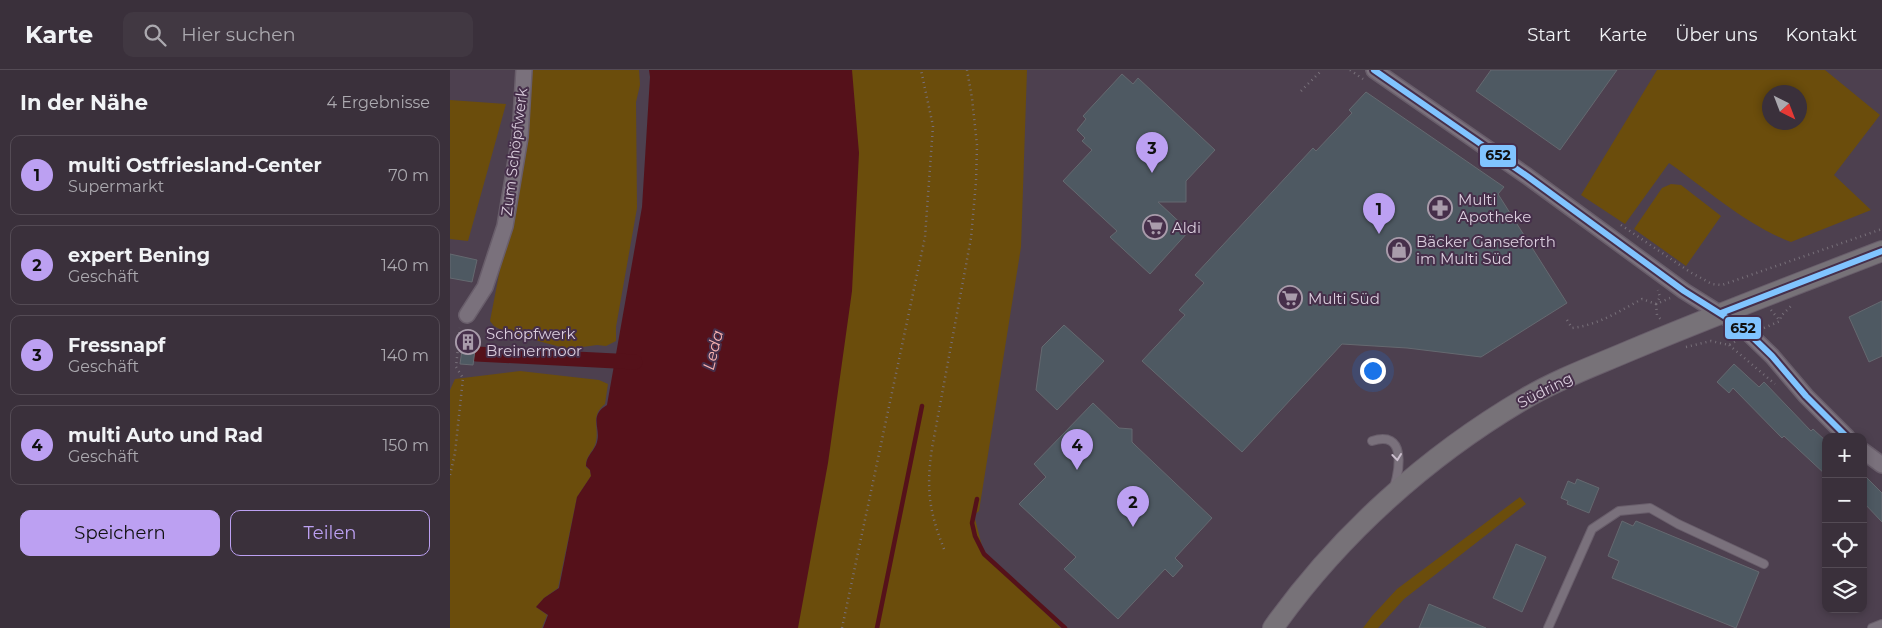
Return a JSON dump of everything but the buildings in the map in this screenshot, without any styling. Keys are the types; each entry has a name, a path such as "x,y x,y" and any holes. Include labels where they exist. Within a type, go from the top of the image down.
{"main road":[{"name":"Südring","path":"1273,628 1315,575 1352,534 1393,495 1439,456 1479,427 1527,397 1578,372 1721,313 1882,252"}],"street":[{"name":"Zum Schöpfwerk","path":"466,315 485,287 505,226 520,137 524,70"},
{"path":"1374,70 1526,176 1684,291 1721,313 1750,335 1772,356 1810,401 1843,433"},
{"path":"1867,454 1882,465"}],"lane":[{"path":"1372,440 1385,439 1391,441 1395,446 1399,462 1393,495"},
{"path":"1548,628 1592,529 1619,511 1650,508 1678,524 1764,564"},
{"path":"1872,628 1882,624"}],"path":[{"path":"842,628 925,237 932,126 921,70"},
{"path":"944,549 930,507 928,478 971,238 977,145 967,70"},
{"path":"1301,91 1322,70"},
{"path":"1705,281 1722,285 1882,229"},
{"path":"1567,320 1572,328 1583,327 1613,315 1642,300 1656,304"},
{"path":"450,475 456,453 463,378 456,367 458,331 466,315"},
{"path":"1679,350 1687,346 1711,341 1729,345 1750,335"}],"shaded area":[{"path":"530,70 639,70 640,85 636,102 637,208 616,327 616,341 606,346 597,345 568,349 505,332 494,326 490,321 505,243"},
{"path":"842,70 1027,70 1021,247 979,511 974,515 984,554 1061,628 791,628"},
{"path":"1657,70 1825,70 1880,115 1834,175 1871,210 1791,242 1743,217 1669,163 1625,224 1581,195"},
{"path":"450,100 506,104 468,241 450,239"},
{"path":"1671,184 1681,185 1721,216 1686,266 1634,229 1662,188"},
{"path":"520,371 599,380 608,384 605,404 600,408 596,417 597,436 594,448 588,456 586,463 591,476 577,497 558,588 544,598 536,607 547,615 542,628 450,628 450,390 455,379"},
{"path":"1520,497 1526,504 1404,599 1378,628 1363,628 1397,589"}],"water":[{"name":"Leda","path":"649,70 852,70 859,153 852,291 828,463 798,628 543,628 548,615 536,607 544,598 559,588 577,497 591,476 586,463 598,439 598,414 607,405 642,207"}],"waterway":[{"path":"476,354 635,362"},
{"path":"877,628 922,406"},
{"path":"977,499 972,523 975,536 984,554 1065,628"}],"transit line":[{"name":"652","path":"1374,70 1527,176 1684,291 1743,328 1772,356 1806,396 1843,433"},
{"name":"652","path":"1721,313 1882,251"}],"place":[{"name":"Fressnapf","path":"1152,173"},
{"name":"Multi Apotheke","path":"1440,208"},
{"name":"Aldi","path":"1155,227"},
{"name":"multi Ostfriesland-Center","path":"1379,234"},
{"name":"Bäcker Ganseforth im Multi Süd","path":"1399,250"},
{"name":"Multi Süd","path":"1290,298"},
{"name":"Schöpfwerk Breinermoor","path":"468,342"},
{"name":"multi Auto und Rad","path":"1077,470"},
{"name":"expert Bening","path":"1133,527"}]}
